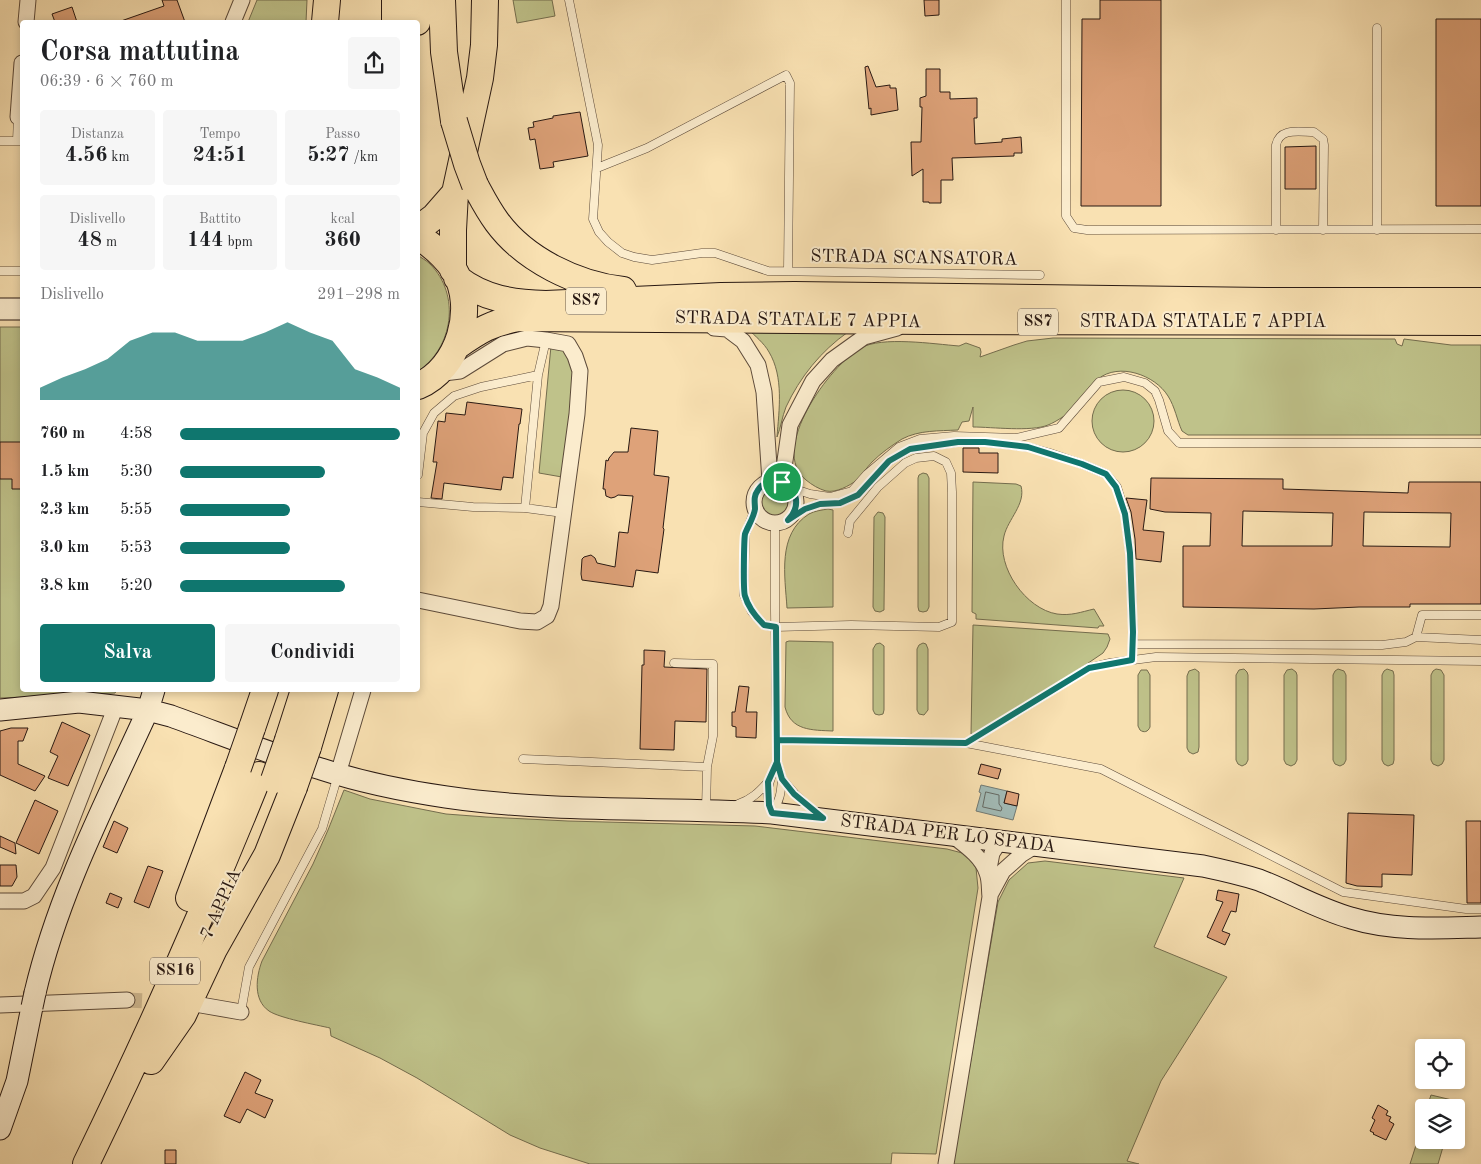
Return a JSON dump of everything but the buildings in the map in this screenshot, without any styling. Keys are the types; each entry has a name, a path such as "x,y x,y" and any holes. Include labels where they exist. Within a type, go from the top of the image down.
{"highway":[{"path":"325,20 327,0"},
{"path":"395,0 395,20"},
{"path":"410,0 411,20"},
{"path":"417,20 419,0"},
{"path":"420,228 434,218 465,189 467,164 454,122 444,52 442,0"},
{"path":"424,384 448,361 457,346 464,324 464,300 456,274 453,230 465,189 473,112 484,45 485,0"},
{"path":"465,189 485,205 498,224 513,239 549,266 566,274 588,283 611,288 721,296"},
{"path":"420,237 436,248 456,274"},
{"name":"SS7","path":"456,274 466,284 483,294 506,301 522,303 546,304 721,296"},
{"path":"1429,301 1481,295"},
{"name":"STRADA STATALE 7 APPIA","path":"721,296 1481,301"},
{"name":"STRADA STATALE 7 APPIA","path":"457,346 486,327 519,318 544,317 927,322 1481,322"},
{"path":"266,692 280,738"},
{"name":"SS16","path":"280,738 286,692"},
{"name":"SS16","path":"266,777 280,738 303,692"},
{"path":"144,1059 153,997 266,777 280,738 323,692"},
{"name":"7 APPIA","path":"106,1164 144,1059 244,853 266,777"},
{"name":"SS16","path":"86,1164 144,1059"}],"street":[{"path":"26,20 28,0"},
{"path":"234,20 242,0"},
{"path":"0,309 20,309"},
{"path":"595,318 606,325 630,328 708,327 727,329 743,341 758,365 781,484"},
{"path":"781,484 790,425 813,381 832,360 864,337 927,322"},
{"path":"420,600 520,621 537,622 548,616 551,606 577,414 580,371 575,356 568,344 527,338 503,344 460,371 424,384"},
{"path":"764,484 781,484 796,494 796,508 793,515 782,522 769,523 758,515 755,509 755,495 764,484"},
{"path":"338,774 362,692"},
{"path":"2,1126 17,1081 43,961 74,874 151,700"},
{"name":"STRADA PER LO SPADA","path":"0,710 79,702 116,706 151,700 171,716 302,763 338,774 446,797 508,804 711,810 823,818 1203,866 1232,872 1260,881 1326,909 1376,924 1430,928 1481,927"},
{"path":"0,901 24,901 34,896 53,868 116,706"},
{"path":"952,835 970,849 981,861 988,874"},
{"path":"1000,841 1003,871"},
{"path":"946,1164 990,897 988,874 992,853 1000,841"},
{"path":"990,897 1003,871 1022,854 1035,846"},
{"path":"0,1005 127,1000"},
{"path":"194,1004 241,1012"}],"lane":[{"name":"STRADA SCANSATORA","path":"569,0 598,145 593,219 599,232 622,253 652,260 715,253 768,271 1040,275"},
{"path":"1066,0 1066,216 1074,228 1087,230 1481,229"},
{"path":"1377,28 1377,230"},
{"name":"STRADA SCANSATORA","path":"597,168 647,148 786,75 790,83 788,271"},
{"path":"0,141 20,141 20,117"},
{"path":"1276,230 1276,145 1281,135 1286,132 1314,132 1322,139 1324,144 1323,230"},
{"path":"0,272 20,271"},
{"path":"525,508 538,375 546,340"},
{"path":"420,458 423,433 434,413 454,396 481,387 538,375"},
{"path":"781,484 810,494 830,497 852,491 899,447 920,440 954,436 1016,438 1059,428 1099,382 1124,378 1145,383 1154,391 1159,400 1168,431 1179,443 1481,443"},
{"path":"772,813 778,804 781,794 782,779 777,762 776,627 782,522 805,509 820,504 840,503 858,495 889,461 910,449 958,442 985,442 1028,447 1106,474 1116,487 1125,514 1130,553 1132,660"},
{"path":"755,509 745,535 744,595 752,612 764,625 776,627 939,627 952,622 952,492 951,473 946,462 934,456 916,458 905,463 878,487 850,521 848,533"},
{"path":"420,502 473,507 525,508 564,513"},
{"path":"1416,637 1422,615 1481,615"},
{"path":"1132,644 1382,645 1406,642 1416,637 1481,640"},
{"path":"966,743 1089,668 1132,660 1164,657 1481,661"},
{"path":"674,663 714,664 713,736 708,767 711,810 744,802 756,795 768,782 777,762"},
{"path":"777,740 966,743 1101,769 1343,892 1466,909 1481,909"},
{"path":"523,759 708,767"},
{"path":"241,1012 249,967 322,829 338,774"},
{"path":"782,779 794,794 823,818"},
{"path":"768,782 769,805 772,813"}],"green space":[{"path":"257,0 307,0 306,20 249,20"},
{"path":"513,0 552,0 555,16 517,23"},
{"path":"420,256 430,264 440,277 449,305 449,321 445,335 439,349 430,361 420,369"},
{"path":"0,327 20,327 20,692 116,692 0,698"},
{"path":"748,329 848,332 820,356 798,385 786,407 777,437 779,383 777,372 767,349"},
{"path":"1053,338 1395,339 1397,344 1402,346 1404,339 1451,345 1481,345 1481,435 1188,435 1182,431 1170,400 1162,389 1146,377 1126,371 1107,374 1098,379 1080,403 1067,414 1051,424 1041,427 1022,429 973,427 973,407 969,421 962,422 958,430 922,432 902,439 875,459 857,480 838,490 826,491 816,487 806,480 796,466 794,449 799,430 808,409 820,389 834,372 848,357 861,348 881,342 959,346 966,343 980,348 980,357 1027,341"},
{"path":"551,346 560,347 568,356 572,362 574,374 573,403 562,477 539,473"},
{"path":"1123,390 1140,395 1145,399 1149,404 1154,421 1149,438 1145,443 1140,447 1123,452 1106,447 1101,443 1097,438 1092,421 1097,404 1101,399 1106,395"},
{"path":"923,473 927,474 929,478 929,607 927,611 923,612 919,611 918,607 918,478"},
{"path":"973,482 1016,484 1021,486 1021,499 1006,530 1003,548 1009,573 1024,595 1045,610 1057,614 1071,614 1094,609 1104,626 1099,626 1098,628 976,619 976,614 972,612"},
{"path":"776,486 787,491 792,502 787,513 776,518 765,513 760,502 765,491"},
{"path":"828,509 833,510 833,607 787,608 785,556 787,544 799,522 809,514"},
{"path":"878,512 883,513 885,517 884,610 880,612 875,611 873,607 874,517"},
{"path":"973,625 1108,634 1110,639 1103,653 1072,674 974,734 971,734"},
{"path":"786,642 833,642 833,731 803,728 792,721 788,715 785,707"},
{"path":"880,643 884,646 884,710 883,714 879,715 875,714 873,710 873,649 876,644"},
{"path":"923,643 926,644 928,649 928,710 924,715 919,714 917,710 917,649"},
{"path":"1195,669 1199,672 1199,747 1198,752 1193,754 1187,748 1187,676 1189,671"},
{"path":"1244,669 1248,675 1248,760 1242,766 1236,760 1236,675 1239,670"},
{"path":"1292,669 1297,675 1297,760 1291,766 1286,764 1284,760 1284,675 1287,670"},
{"path":"1338,669 1344,671 1346,675 1346,760 1340,766 1335,764 1333,760 1333,675"},
{"path":"1387,669 1393,671 1394,675 1394,760 1393,764 1388,766 1382,760 1382,675"},
{"path":"1436,669 1441,670 1444,675 1444,760 1438,766 1433,764 1431,760 1431,675"},
{"path":"1141,670 1147,670 1150,675 1150,727 1144,732 1138,726 1138,675"},
{"path":"344,790 370,799 446,814 568,821 755,826 947,849 966,854 976,868 978,888 936,1154 892,1153 891,1164 590,1164 540,1148 510,1135 417,1078 380,1058 331,1036 330,1028 289,1019 269,1011 260,1001 257,988 258,974 262,961 313,864"},
{"path":"1045,861 1184,878 1154,947 1227,977 1161,1081 1127,1161 1139,1164 953,1164 998,902 1009,880 1028,863"},
{"path":"1431,1095 1448,1099 1430,1099"},
{"path":"1415,1148 1442,1149 1438,1164 1410,1164"}],"water":[{"path":"981,785 1007,791 1004,803 1017,806 1013,820 976,811 981,793 979,792"}],"tunnel":[{"path":"127,1000 168,1002"}],"route":[{"path":"782,482 770,481 758,489 755,495 755,509 745,535 744,595 752,612 764,625 776,627 777,762 782,779 794,794 823,818 772,813 769,805 768,782 777,762 777,740 966,743 1089,668 1132,660 1133,632 1130,553 1125,514 1116,487 1106,474 1082,464 1028,447 985,442 958,442 910,449 889,461 858,495 840,503 820,504 805,509 788,520 796,508 796,494 792,488 782,482"}]}
